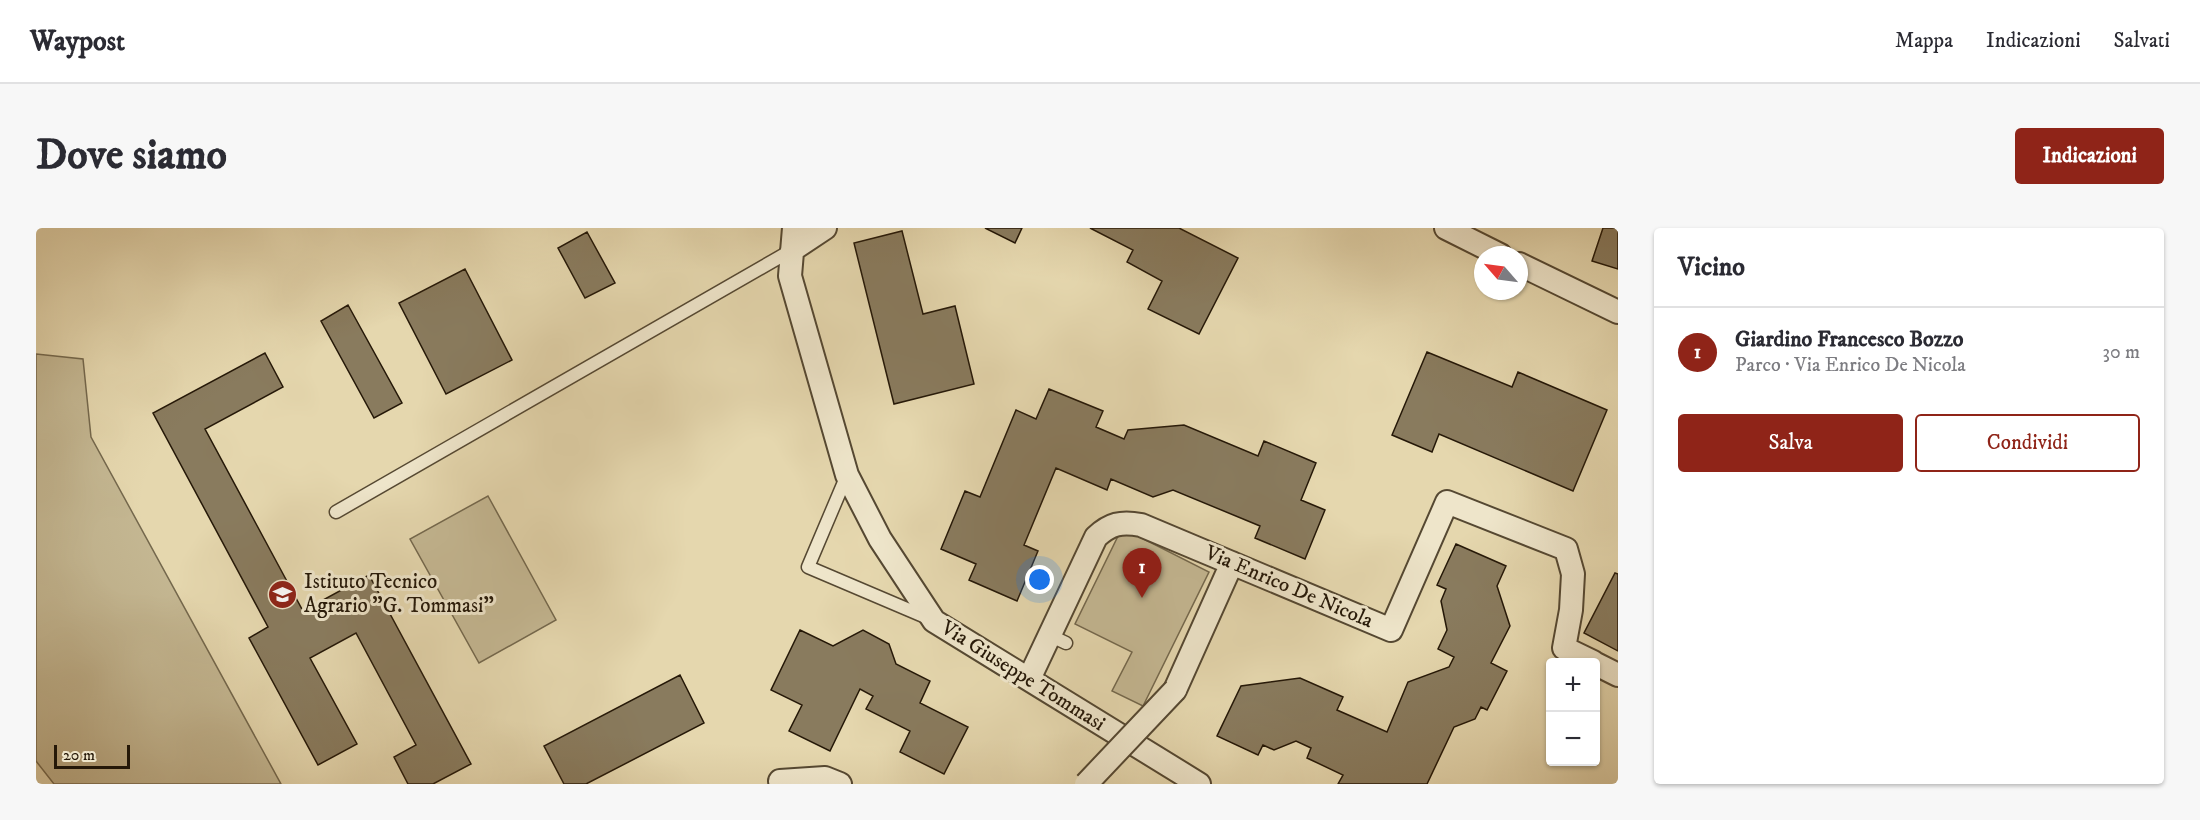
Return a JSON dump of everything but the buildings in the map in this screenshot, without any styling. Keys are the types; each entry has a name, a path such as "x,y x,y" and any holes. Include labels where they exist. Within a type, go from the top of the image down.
{"street":[{"path":"793,239 825,228"},
{"path":"1446,228 1482,246"},
{"name":"Via Giuseppe Tommasi","path":"793,239 790,276 847,476 880,538 934,621 1199,784"},
{"path":"1528,268 1618,312"},
{"name":"Via Enrico De Nicola","path":"1029,679 1058,639 1096,537 1117,523 1141,525 1391,630 1447,502 1566,549 1573,574 1571,610 1564,648 1584,658"},
{"path":"1086,784 1175,690 1232,563"},
{"name":"Via Enrico De Nicola","path":"1600,666 1618,675"},
{"path":"780,781 825,778 840,784"}],"lane":[{"path":"336,512 793,239"},
{"path":"847,476 808,567 934,621"}],"shaded area":[{"path":"36,354 83,359 91,437 281,784 54,784 36,761"},
{"path":"488,496 556,620 479,663 410,539"},
{"path":"1122,528 1209,572 1143,706 1112,691 1132,652 1075,624"}],"place":[{"name":"Istituto Tecnico Agrario \"G. Tommasi\"","path":"283,594"},
{"name":"Giardino Francesco Bozzo","path":"1142,598"}]}
